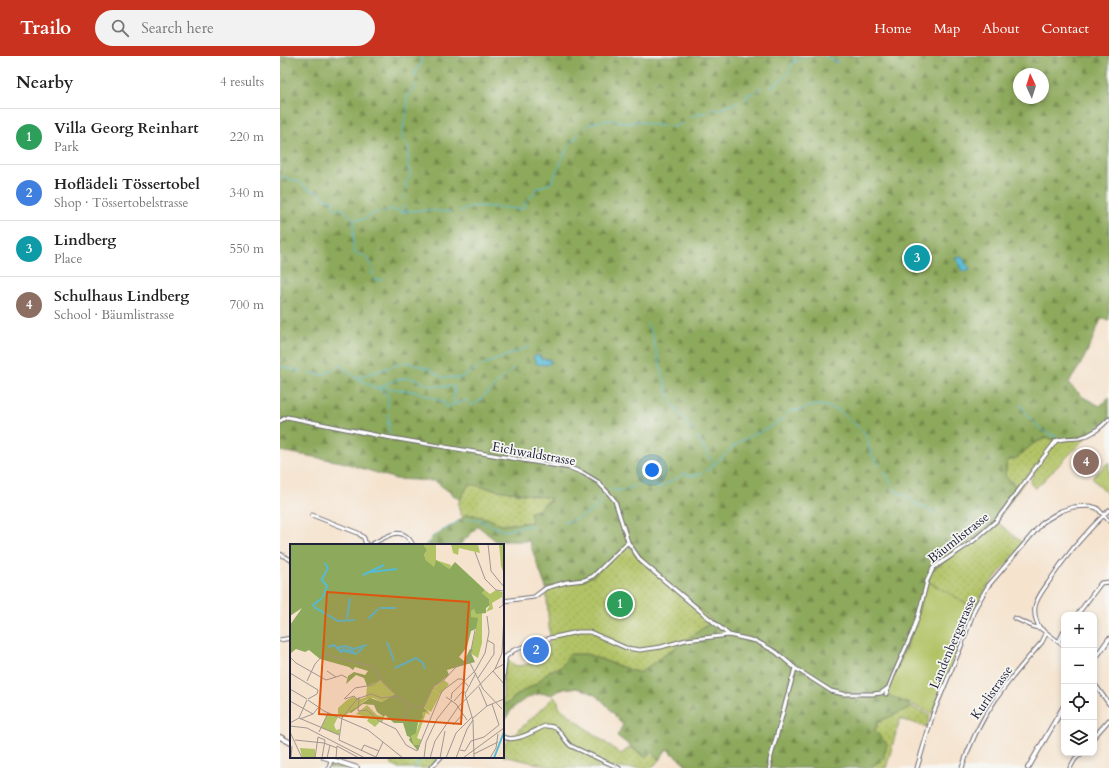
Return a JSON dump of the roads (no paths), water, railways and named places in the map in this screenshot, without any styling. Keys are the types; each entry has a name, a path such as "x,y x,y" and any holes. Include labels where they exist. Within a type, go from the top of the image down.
{"street":[{"name":"Eichwaldstrasse","path":"280,421 285,417 380,436 570,468 583,473 598,482 615,501 628,542 641,561 729,635"},
{"name":"Bäumlistrasse","path":"886,694 913,631 927,581 933,568 972,542 996,521 1056,441 1089,435 1098,430 1109,419"},
{"name":"Landenbergstrasse","path":"917,768 932,714 962,644 975,608 988,586 1043,522 1051,516 1073,507 1090,506 1098,508 1109,521"},
{"path":"1061,638 1059,642 1046,634 1037,624 1035,612 1037,600 1065,558 1109,510"},
{"path":"312,515 358,533 364,538 366,544"},
{"path":"372,544 396,533 404,533 412,544"},
{"path":"504,601 534,597 546,588 566,582 584,580 593,576 628,542"},
{"path":"280,554 290,559"},
{"path":"1079,612 1101,583 1109,582"},
{"path":"1014,618 1034,627 1040,628"},
{"path":"504,658 514,650 550,638 578,632 590,632 626,648 640,650 661,647 686,640 729,635 756,641 776,652 795,668 831,691 843,694 873,694 881,693 888,688"},
{"name":"Kurlistrasse","path":"962,768 975,734 989,708 1003,688 1042,642 1046,634"},
{"path":"280,640 290,638"},
{"path":"1097,656 1109,639"},
{"path":"770,768 770,760 795,668"},
{"path":"1095,684 1109,704"},
{"path":"1028,768 1061,711"},
{"path":"1097,734 1109,720"},
{"path":"504,737 515,739 545,726 551,726 560,731 567,743 571,746 619,768"},
{"path":"280,737 290,742"},
{"path":"1070,768 1078,756"},
{"path":"326,758 358,768"},
{"path":"432,768 440,758"},
{"path":"329,768 331,760"}],"water":[{"path":"961,257 970,268 969,271 962,271 955,258"},
{"path":"536,355 541,357 541,359 551,360 551,363 545,365 537,364 533,358"}],"waterway":[{"path":"416,76 415,71 421,65 422,56"},
{"path":"770,87 787,74 796,56"},
{"path":"794,63 806,56"},
{"path":"825,56 838,63"},
{"path":"404,199 406,183 410,175 408,167 409,148 402,138 407,113 407,95 414,89 413,83"},
{"path":"746,100 748,94 755,93 761,87"},
{"path":"690,118 699,113 706,113 709,110 721,109 740,101"},
{"path":"584,128 595,122 606,120 631,124 635,121 674,127 683,123"},
{"path":"529,199 538,188 551,183 570,143 579,133"},
{"path":"280,176 299,182 310,190 319,192 324,198 333,200 334,207 337,209 343,209 354,220 364,219 373,213 386,212 392,209 402,213 424,210 451,212"},
{"path":"470,207 523,209 526,201"},
{"path":"402,213 403,205"},
{"path":"460,212 469,207"},
{"path":"354,221 353,252 366,257 373,269 372,276 375,280 382,280"},
{"path":"647,324 651,332 670,400 693,432"},
{"path":"356,378 406,362 430,369 441,377 461,378 480,366 529,347"},
{"path":"309,373 323,375 340,365 356,378 388,395 388,408"},
{"path":"280,366 303,372"},
{"path":"377,388 380,387 417,392 444,402 446,407 468,400 471,405 477,403 513,368"},
{"path":"381,387 393,381 406,378 417,380 429,385 455,387 453,404"},
{"path":"1020,404 1036,425 1046,432 1058,437"},
{"path":"705,471 711,468 739,443 780,421 790,411 821,405 839,410 865,433 871,454 880,466"},
{"path":"388,413 389,433"},
{"path":"696,436 714,464"},
{"path":"884,471 897,492 908,497 916,504 936,513"},
{"path":"640,484 646,483 659,488 685,473 689,476 702,473"},
{"path":"610,489 620,491 637,485"},
{"path":"563,522 579,518 593,510 601,503 600,496 603,493"},
{"path":"467,519 479,520 503,531 532,526"},
{"path":"426,544 432,537 459,521"},
{"path":"415,768 421,758"}],"place":[{"name":"Lindberg","path":"917,258"},
{"name":"Schulhaus Lindberg","path":"1086,462"},
{"name":"Villa Georg Reinhart","path":"620,604"},
{"name":"Hoflädeli Tössertobel","path":"536,650"}]}
